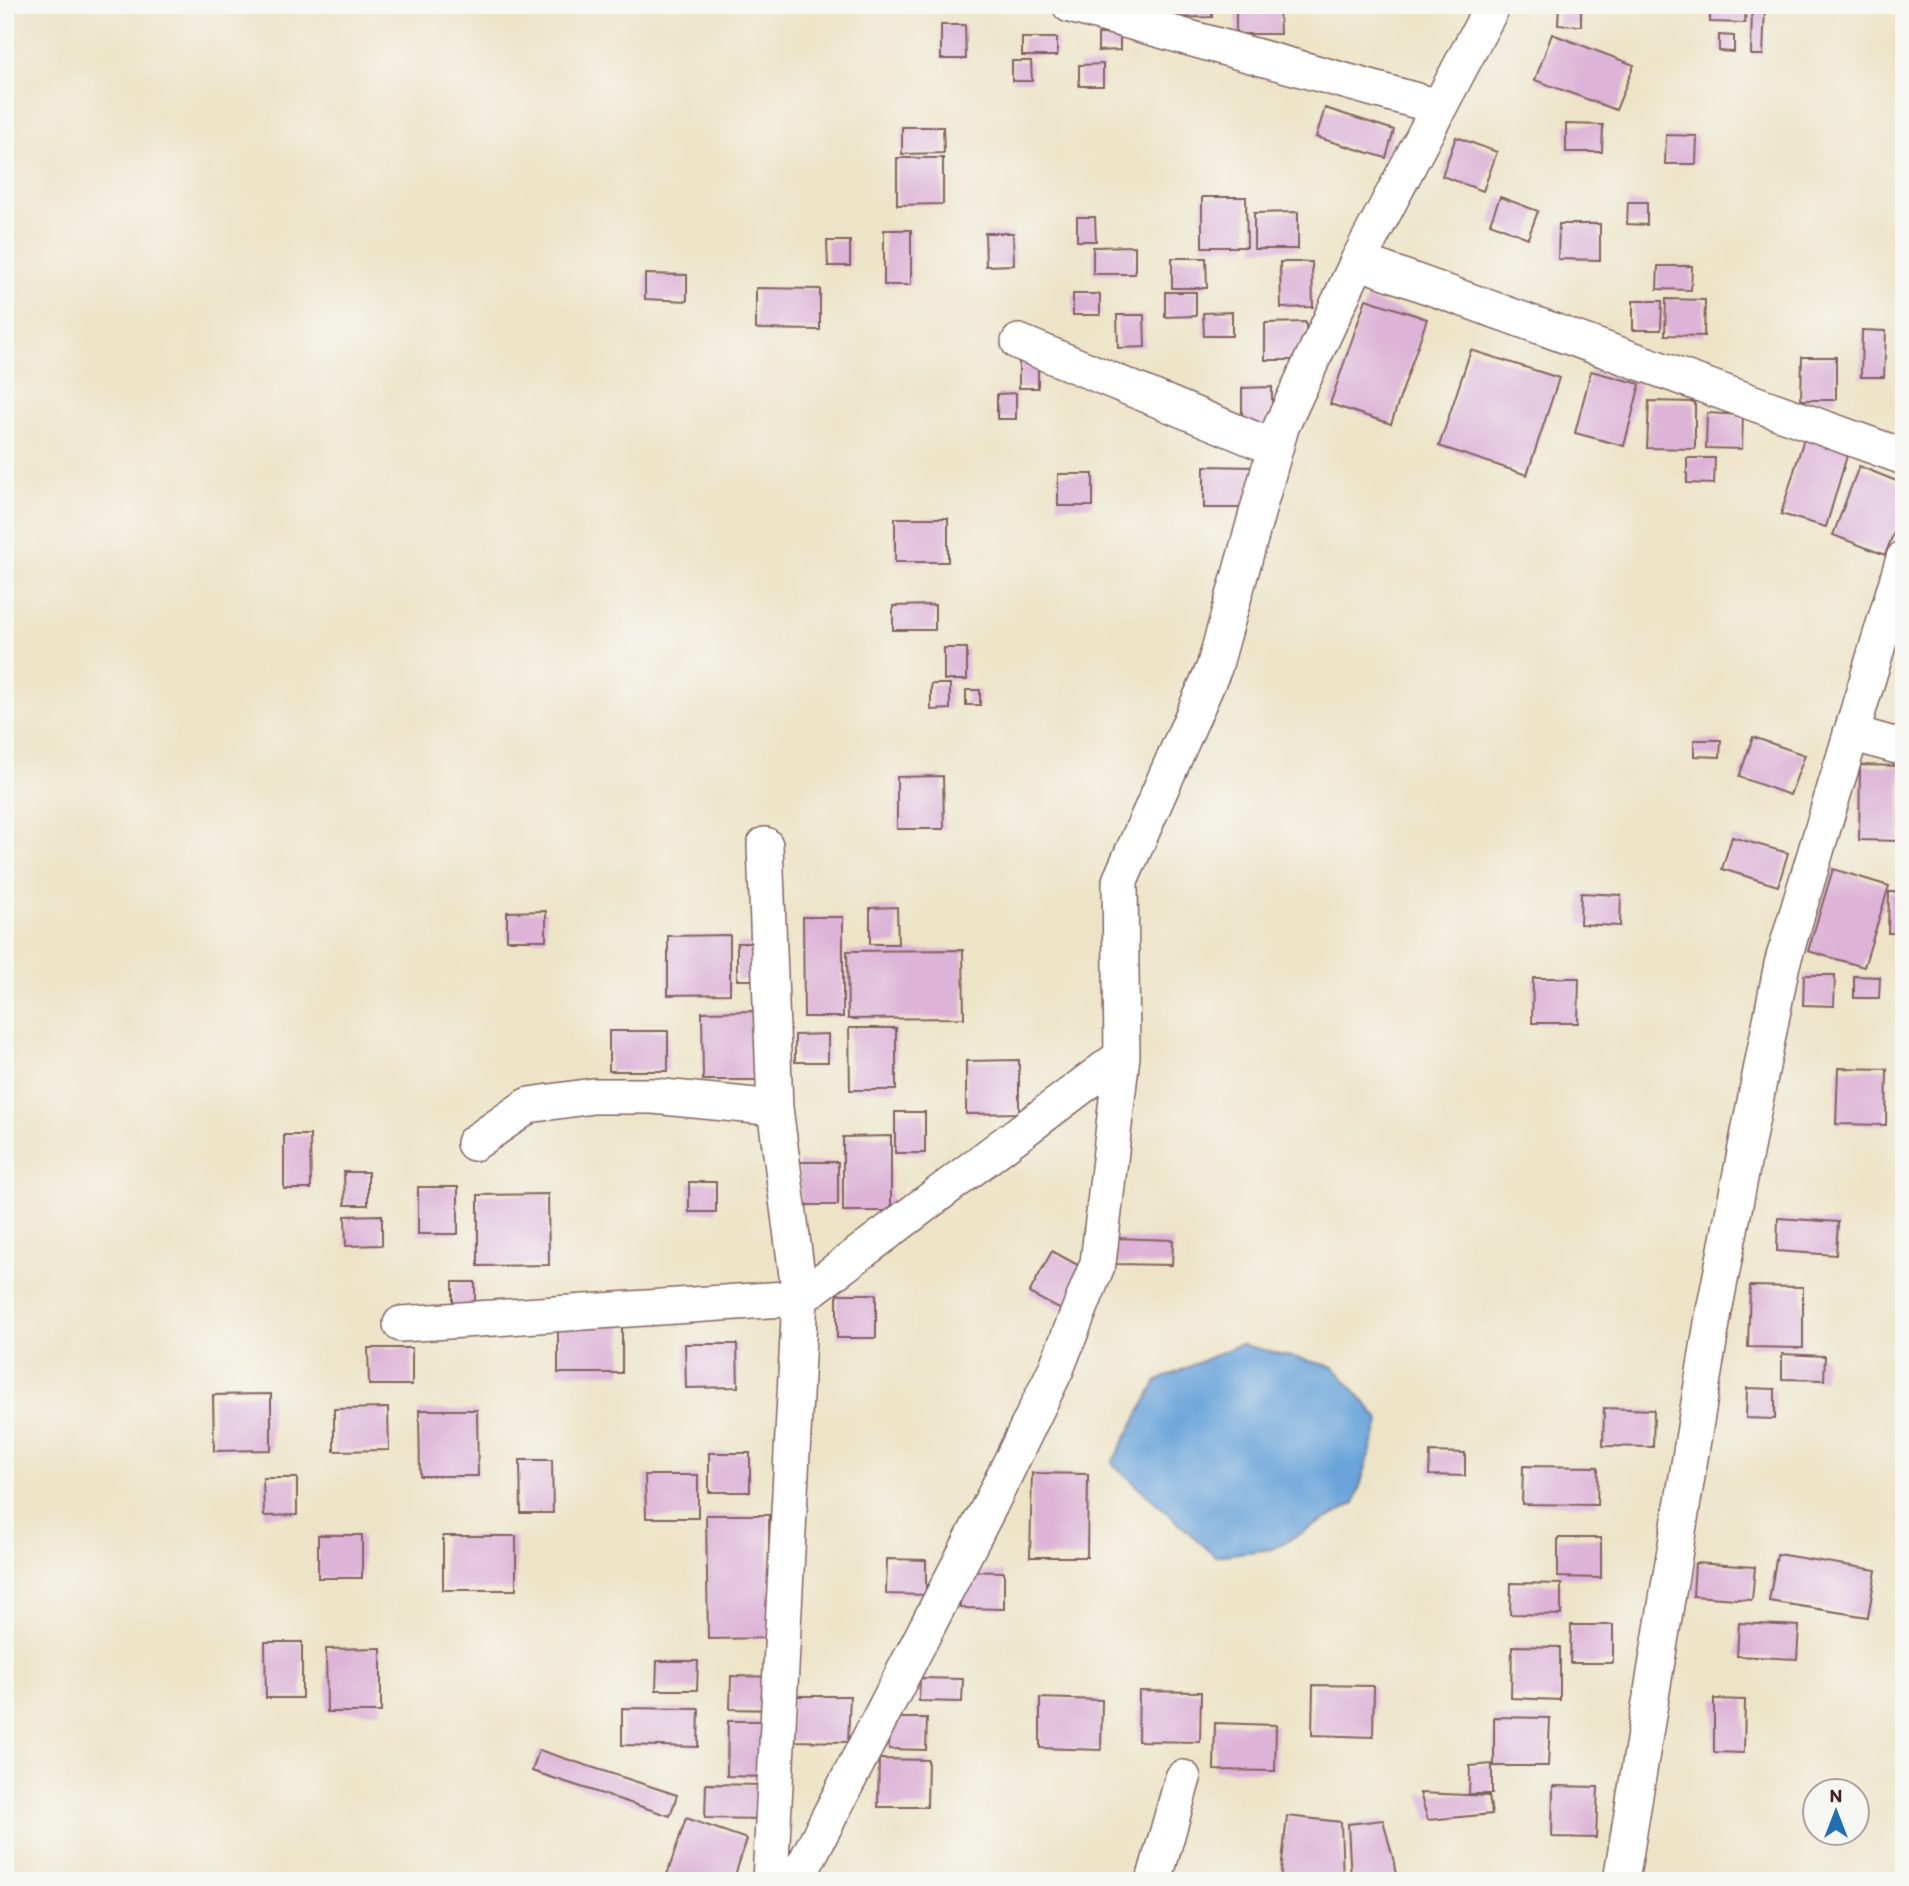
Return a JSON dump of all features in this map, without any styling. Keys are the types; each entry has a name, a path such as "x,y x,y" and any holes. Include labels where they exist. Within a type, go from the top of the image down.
{"street":[{"path":"1070,5 1439,107"},
{"path":"796,1881 990,1505 1056,1368 1098,1263 1122,1056 1120,881 1214,668 1281,427 1358,261 1493,5"},
{"path":"1358,261 1904,457"},
{"path":"1019,342 1275,447"},
{"path":"1621,1881 1714,1311 1782,964 1904,558"},
{"path":"1851,733 1904,748"},
{"path":"765,845 775,1108 800,1298 770,1881"},
{"path":"401,1324 800,1298 1122,1056"},
{"path":"474,1143 529,1105 593,1096 653,1096 775,1108"},
{"path":"1154,1881 1183,1778"}],"water":[{"path":"1240,1344 1334,1367 1380,1420 1355,1503 1272,1549 1215,1556 1112,1463 1157,1381"}],"building":[{"path":"1154,5 1212,5 1212,17 1154,18"},
{"path":"1236,5 1279,5 1280,34 1236,34"},
{"path":"1559,5 1581,5 1581,26 1558,25"},
{"path":"1710,5 1746,5 1745,23 1710,22"},
{"path":"1752,6 1765,7 1763,55 1751,55"},
{"path":"941,25 965,25 966,59 941,59"},
{"path":"1098,34 1120,34 1120,50 1098,51"},
{"path":"1552,34 1634,65 1616,110 1535,80"},
{"path":"1719,35 1734,36 1734,52 1719,51"},
{"path":"1022,38 1057,38 1057,56 1022,56"},
{"path":"1012,61 1031,61 1032,81 1012,81"},
{"path":"1103,64 1103,86 1079,86 1079,65"},
{"path":"1325,108 1394,130 1386,158 1316,137"},
{"path":"1566,124 1603,125 1602,152 1566,152"},
{"path":"902,127 943,127 944,153 902,154"},
{"path":"1666,135 1697,136 1696,164 1665,164"},
{"path":"1456,137 1497,152 1483,191 1442,176"},
{"path":"897,158 943,158 943,204 897,205"},
{"path":"1202,197 1246,197 1247,247 1202,247"},
{"path":"1500,197 1538,211 1528,238 1490,223"},
{"path":"1628,202 1647,202 1647,225 1627,224"},
{"path":"1298,212 1298,249 1254,249 1254,213"},
{"path":"1077,217 1095,217 1096,241 1077,241"},
{"path":"1559,224 1600,224 1600,260 1558,259"},
{"path":"884,230 911,230 911,285 884,285"},
{"path":"985,233 1013,233 1014,265 986,266"},
{"path":"827,241 850,241 850,266 828,266"},
{"path":"1135,246 1135,274 1093,274 1093,247"},
{"path":"1172,258 1206,258 1207,288 1172,288"},
{"path":"1280,262 1312,262 1313,307 1281,308"},
{"path":"1658,266 1692,266 1691,290 1657,289"},
{"path":"645,274 687,275 687,301 645,299"},
{"path":"756,288 820,289 820,330 756,329"},
{"path":"1165,292 1196,292 1196,316 1165,317"},
{"path":"1073,294 1100,294 1100,315 1073,315"},
{"path":"1366,299 1427,319 1391,424 1330,404"},
{"path":"1666,299 1705,300 1704,336 1665,335"},
{"path":"1633,301 1662,301 1661,330 1633,330"},
{"path":"1232,312 1232,336 1204,336 1203,313"},
{"path":"1117,315 1144,315 1145,347 1118,348"},
{"path":"1306,322 1306,360 1265,360 1265,323"},
{"path":"1862,330 1886,331 1884,377 1861,377"},
{"path":"1471,350 1559,378 1527,475 1439,446"},
{"path":"1802,357 1836,357 1836,400 1801,400"},
{"path":"1019,359 1038,359 1038,388 1019,388"},
{"path":"1591,371 1640,384 1624,446 1575,433"},
{"path":"1272,387 1272,426 1242,427 1242,388"},
{"path":"1016,393 1016,419 997,419 997,394"},
{"path":"1649,401 1695,402 1695,449 1647,448"},
{"path":"1707,413 1743,415 1742,449 1706,448"},
{"path":"1805,435 1849,449 1826,527 1781,514"},
{"path":"1687,458 1715,458 1714,484 1687,483"},
{"path":"1204,466 1255,467 1254,508 1204,508"},
{"path":"1859,466 1904,484 1904,506 1885,555 1833,535"},
{"path":"1058,474 1093,474 1093,506 1058,506"},
{"path":"895,518 948,518 948,562 895,562"},
{"path":"935,605 935,630 893,630 893,606"},
{"path":"944,648 967,648 967,680 944,680"},
{"path":"931,684 950,684 950,709 931,710"},
{"path":"966,690 980,690 980,705 966,705"},
{"path":"1753,737 1805,755 1790,795 1739,777"},
{"path":"1694,740 1721,740 1720,757 1694,756"},
{"path":"1860,765 1901,766 1899,841 1859,840"},
{"path":"943,776 944,829 897,829 897,777"},
{"path":"1732,837 1788,853 1778,886 1722,869"},
{"path":"1833,869 1889,886 1864,967 1808,951"},
{"path":"1889,892 1904,892 1904,933 1888,933"},
{"path":"1581,893 1621,895 1620,926 1580,924"},
{"path":"897,907 898,944 870,944 870,908"},
{"path":"546,911 546,940 507,940 507,912"},
{"path":"803,917 843,917 843,1017 804,1017"},
{"path":"730,935 730,994 668,995 668,936"},
{"path":"737,943 785,943 785,980 737,980"},
{"path":"963,950 964,1018 848,1019 847,951"},
{"path":"1804,975 1835,975 1834,1006 1803,1005"},
{"path":"1854,976 1880,977 1879,998 1854,998"},
{"path":"1533,978 1579,978 1578,1023 1532,1023"},
{"path":"755,1011 756,1080 703,1080 702,1012"},
{"path":"849,1028 896,1028 896,1090 850,1090"},
{"path":"609,1031 668,1031 668,1071 609,1071"},
{"path":"828,1034 828,1062 795,1062 795,1035"},
{"path":"1019,1060 1019,1113 966,1114 966,1061"},
{"path":"1838,1068 1887,1069 1886,1125 1836,1124"},
{"path":"895,1112 925,1112 925,1153 895,1153"},
{"path":"284,1135 310,1135 311,1189 284,1189"},
{"path":"891,1136 891,1211 843,1211 843,1137"},
{"path":"799,1162 838,1162 838,1205 800,1205"},
{"path":"344,1172 368,1172 368,1205 345,1205"},
{"path":"689,1182 716,1182 716,1212 689,1212"},
{"path":"418,1187 458,1187 458,1234 418,1234"},
{"path":"548,1194 549,1265 478,1266 478,1195"},
{"path":"382,1215 382,1245 346,1246 345,1216"},
{"path":"1778,1218 1838,1222 1836,1255 1777,1251"},
{"path":"1115,1238 1173,1240 1172,1265 1114,1264"},
{"path":"1052,1251 1085,1269 1063,1311 1029,1293"},
{"path":"453,1282 475,1282 475,1306 453,1306"},
{"path":"1750,1286 1803,1287 1803,1348 1748,1347"},
{"path":"837,1294 876,1294 876,1338 837,1338"},
{"path":"622,1323 622,1373 558,1373 558,1324"},
{"path":"685,1344 737,1344 738,1387 686,1388"},
{"path":"368,1348 412,1348 412,1385 369,1385"},
{"path":"1782,1354 1825,1356 1824,1380 1782,1379"},
{"path":"1747,1388 1775,1389 1775,1419 1746,1418"},
{"path":"271,1394 271,1450 214,1451 213,1395"},
{"path":"388,1408 389,1450 334,1451 334,1409"},
{"path":"1604,1408 1654,1410 1653,1447 1603,1446"},
{"path":"419,1410 477,1410 478,1476 420,1476"},
{"path":"1430,1452 1465,1453 1465,1476 1429,1475"},
{"path":"709,1453 750,1453 750,1492 709,1492"},
{"path":"520,1460 552,1460 553,1513 521,1513"},
{"path":"1523,1466 1598,1467 1597,1505 1522,1504"},
{"path":"1032,1473 1088,1474 1087,1557 1030,1557"},
{"path":"645,1475 698,1475 698,1518 646,1518"},
{"path":"263,1478 297,1478 297,1515 264,1516"},
{"path":"706,1515 769,1515 770,1638 708,1639"},
{"path":"318,1535 362,1535 362,1578 318,1578"},
{"path":"443,1536 516,1536 516,1590 443,1590"},
{"path":"1558,1538 1601,1538 1601,1578 1558,1577"},
{"path":"1777,1554 1876,1570 1868,1617 1769,1601"},
{"path":"887,1559 926,1560 926,1595 886,1594"},
{"path":"1695,1563 1755,1567 1752,1600 1693,1596"},
{"path":"961,1571 1004,1572 1004,1609 960,1608"},
{"path":"1511,1583 1561,1584 1561,1615 1510,1614"},
{"path":"1739,1623 1799,1626 1797,1659 1737,1656"},
{"path":"1571,1625 1613,1625 1613,1663 1570,1663"},
{"path":"265,1642 302,1642 302,1698 266,1698"},
{"path":"1512,1646 1560,1647 1560,1700 1511,1698"},
{"path":"381,1648 381,1712 327,1712 326,1649"},
{"path":"657,1661 698,1661 697,1690 656,1690"},
{"path":"731,1676 779,1677 778,1710 730,1709"},
{"path":"920,1678 963,1679 962,1702 919,1701"},
{"path":"1313,1685 1374,1686 1373,1737 1312,1735"},
{"path":"1139,1691 1201,1692 1200,1742 1138,1741"},
{"path":"791,1696 850,1696 848,1742 790,1741"},
{"path":"1040,1698 1102,1700 1101,1750 1040,1748"},
{"path":"1714,1699 1745,1700 1744,1753 1714,1752"},
{"path":"622,1708 699,1709 698,1747 622,1745"},
{"path":"1494,1717 1550,1718 1548,1766 1494,1766"},
{"path":"890,1718 927,1718 926,1750 889,1749"},
{"path":"728,1721 769,1721 768,1777 727,1776"},
{"path":"1215,1723 1276,1725 1275,1771 1214,1770"},
{"path":"539,1750 677,1795 670,1816 532,1771"},
{"path":"879,1759 928,1760 927,1807 878,1807"},
{"path":"1492,1764 1492,1794 1469,1794 1470,1766"},
{"path":"706,1784 764,1785 763,1819 705,1818"},
{"path":"1553,1786 1598,1787 1596,1838 1552,1837"},
{"path":"1420,1793 1489,1796 1492,1814 1428,1820"},
{"path":"1287,1816 1341,1822 1343,1881 1280,1881"},
{"path":"686,1818 747,1839 733,1881 665,1881"},
{"path":"1383,1820 1399,1881 1351,1881 1348,1824"}]}
